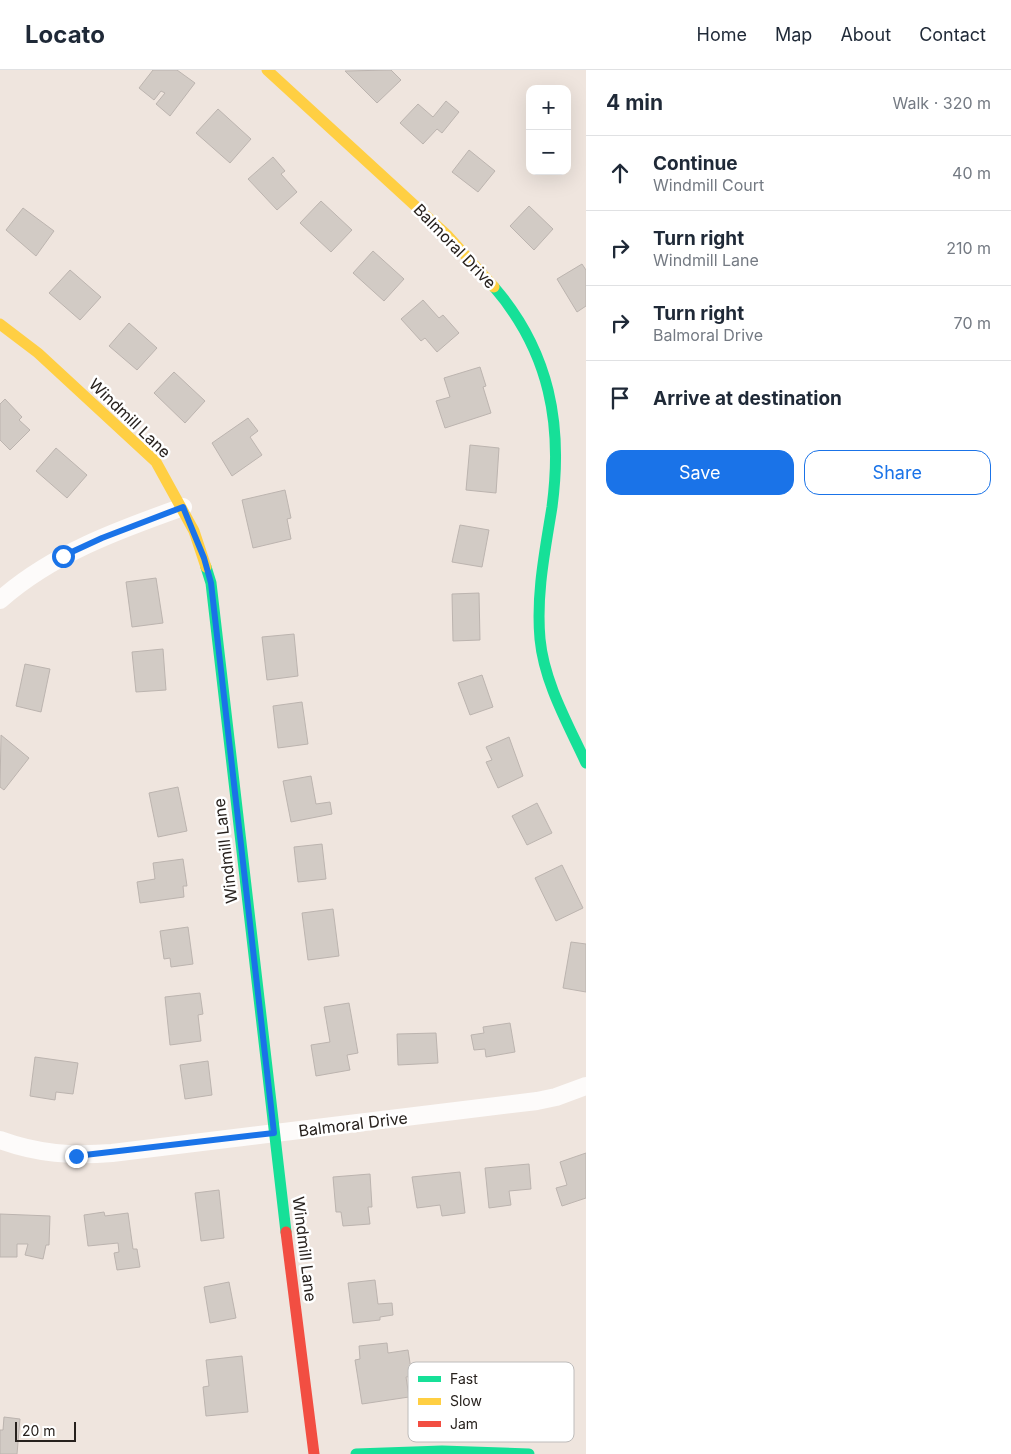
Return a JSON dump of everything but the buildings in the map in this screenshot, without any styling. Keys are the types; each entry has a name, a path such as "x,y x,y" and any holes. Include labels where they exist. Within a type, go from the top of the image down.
{"street":[{"name":"Balmoral Drive","path":"267,70 457,244 488,276 520,322 534,351 550,396 557,445 557,471 543,572 540,639 545,666 586,763"},
{"name":"Windmill Lane","path":"0,324 38,353 156,462 183,507 204,558 211,583 274,1133 314,1454"},
{"path":"0,600 17,585 63,556 102,538 183,507"},
{"name":"Balmoral Drive","path":"0,1140 48,1154 76,1156 537,1101 556,1097 586,1086"},
{"path":"356,1454 398,1450 451,1450 529,1454"}],"traffic: fast":[{"path":"494,287 513,312 528,337 540,364 548,391 553,418 555,477 540,589 540,639 546,671 586,763"},
{"path":"206,567 211,583 286,1232"},
{"path":"356,1454 442,1451 529,1454"}],"traffic: slow":[{"path":"267,70 447,235 494,287"},
{"path":"0,324 38,353 156,462 194,531 206,567"}],"traffic: jam":[{"path":"286,1232 314,1454"}],"route":[{"path":"63,556 146,520 183,507 204,558 211,583 274,1133 76,1156"}]}
